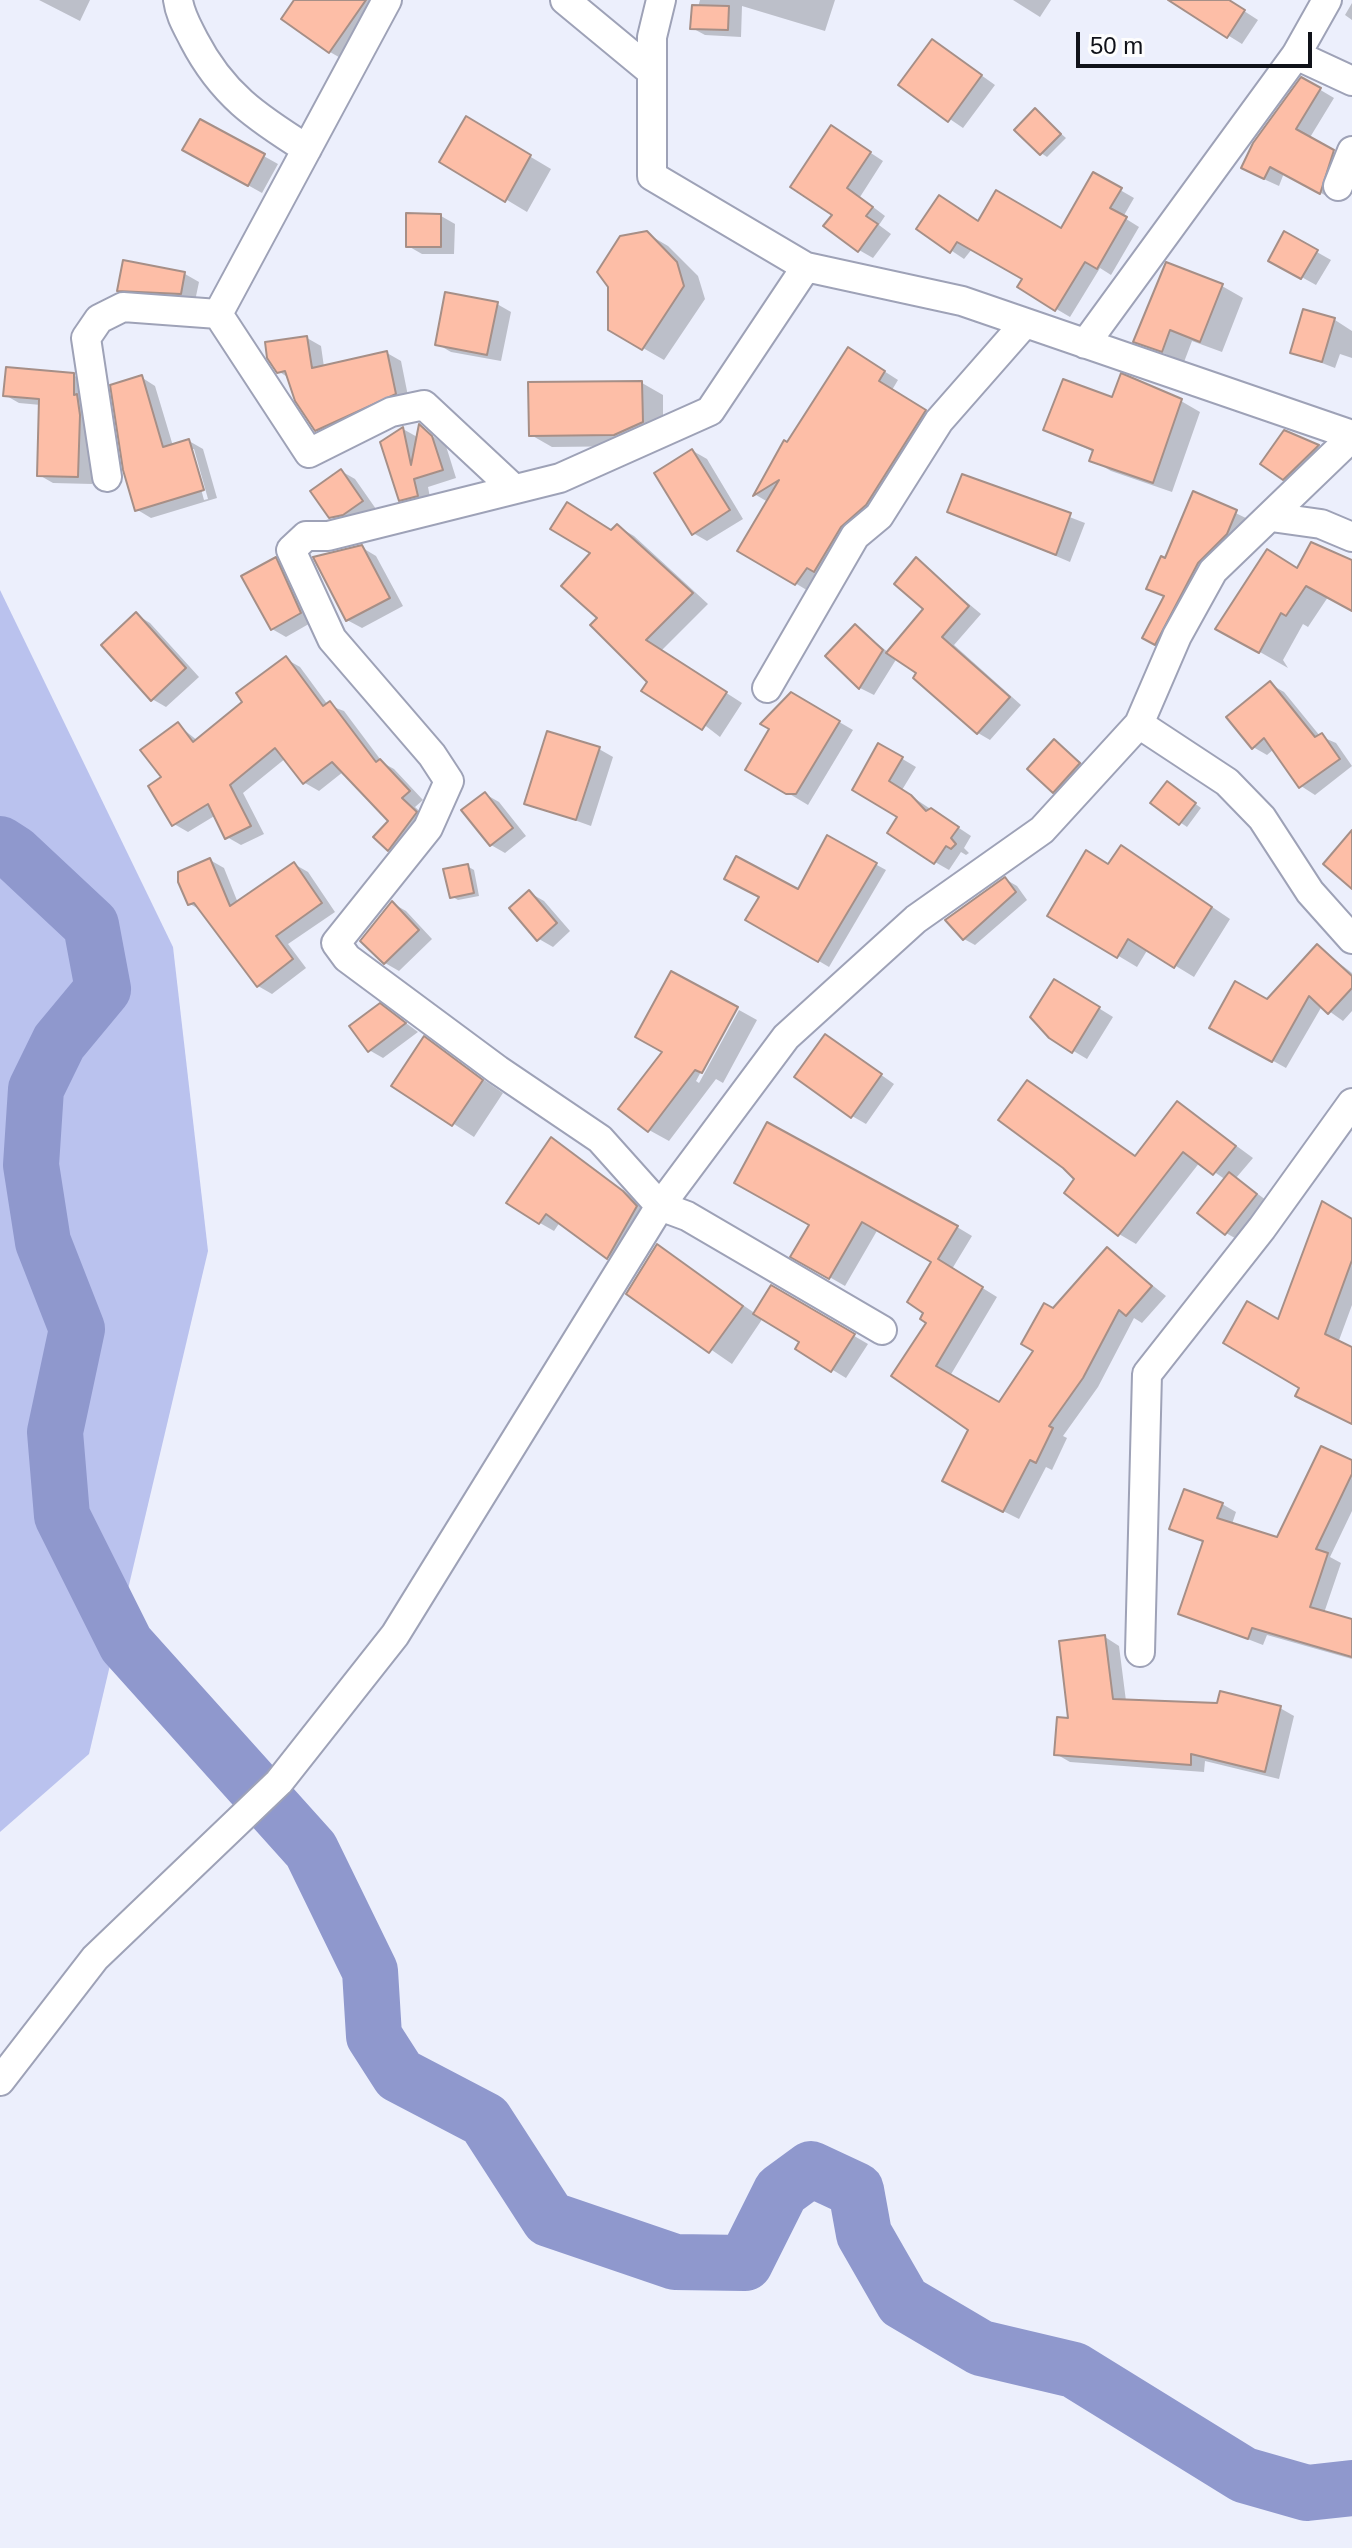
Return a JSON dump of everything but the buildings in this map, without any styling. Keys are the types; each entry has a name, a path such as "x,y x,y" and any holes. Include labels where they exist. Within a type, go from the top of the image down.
{"street":[{"path":"178,0 180,13 211,74 257,117 307,149"},
{"path":"218,314 387,0"},
{"path":"565,0 652,72"},
{"path":"0,2081 95,1958 279,1782 395,1635 660,1206 786,1037 916,919 1042,830 1139,724 1177,636 1213,571 1352,436 962,301 806,267 652,176 652,37 661,0"},
{"path":"1085,344 1296,55 1327,0"},
{"path":"1296,55 1352,81"},
{"path":"1338,186 1352,151"},
{"path":"806,267 710,411 560,478 328,536 306,536 291,550 332,639 432,755 449,781 428,828 336,943 347,958 600,1139 660,1206 687,1216 882,1330"},
{"path":"107,477 86,338 99,319 123,307 218,314"},
{"path":"218,314 309,453 391,412 424,405 514,489"},
{"path":"767,688 855,536 879,516 939,421 1025,323"},
{"path":"1271,517 1321,524 1352,537"},
{"path":"1139,724 1227,782 1262,818 1310,892 1352,939"},
{"path":"1140,1652 1147,1374 1262,1228 1352,1103"}],"shaded area":[{"path":"0,590 173,947 208,1251 89,1754 0,1832"}],"waterway":[{"path":"0,844 14,853 91,925 103,989 59,1042 36,1089 31,1165 43,1242 77,1329 55,1432 62,1516 126,1644 311,1850 370,1971 374,2036 399,2075 485,2120 549,2219 675,2262 745,2263 781,2191 811,2169 856,2190 864,2234 903,2302 981,2348 1074,2370 1244,2475 1307,2493 1352,2488"}]}
